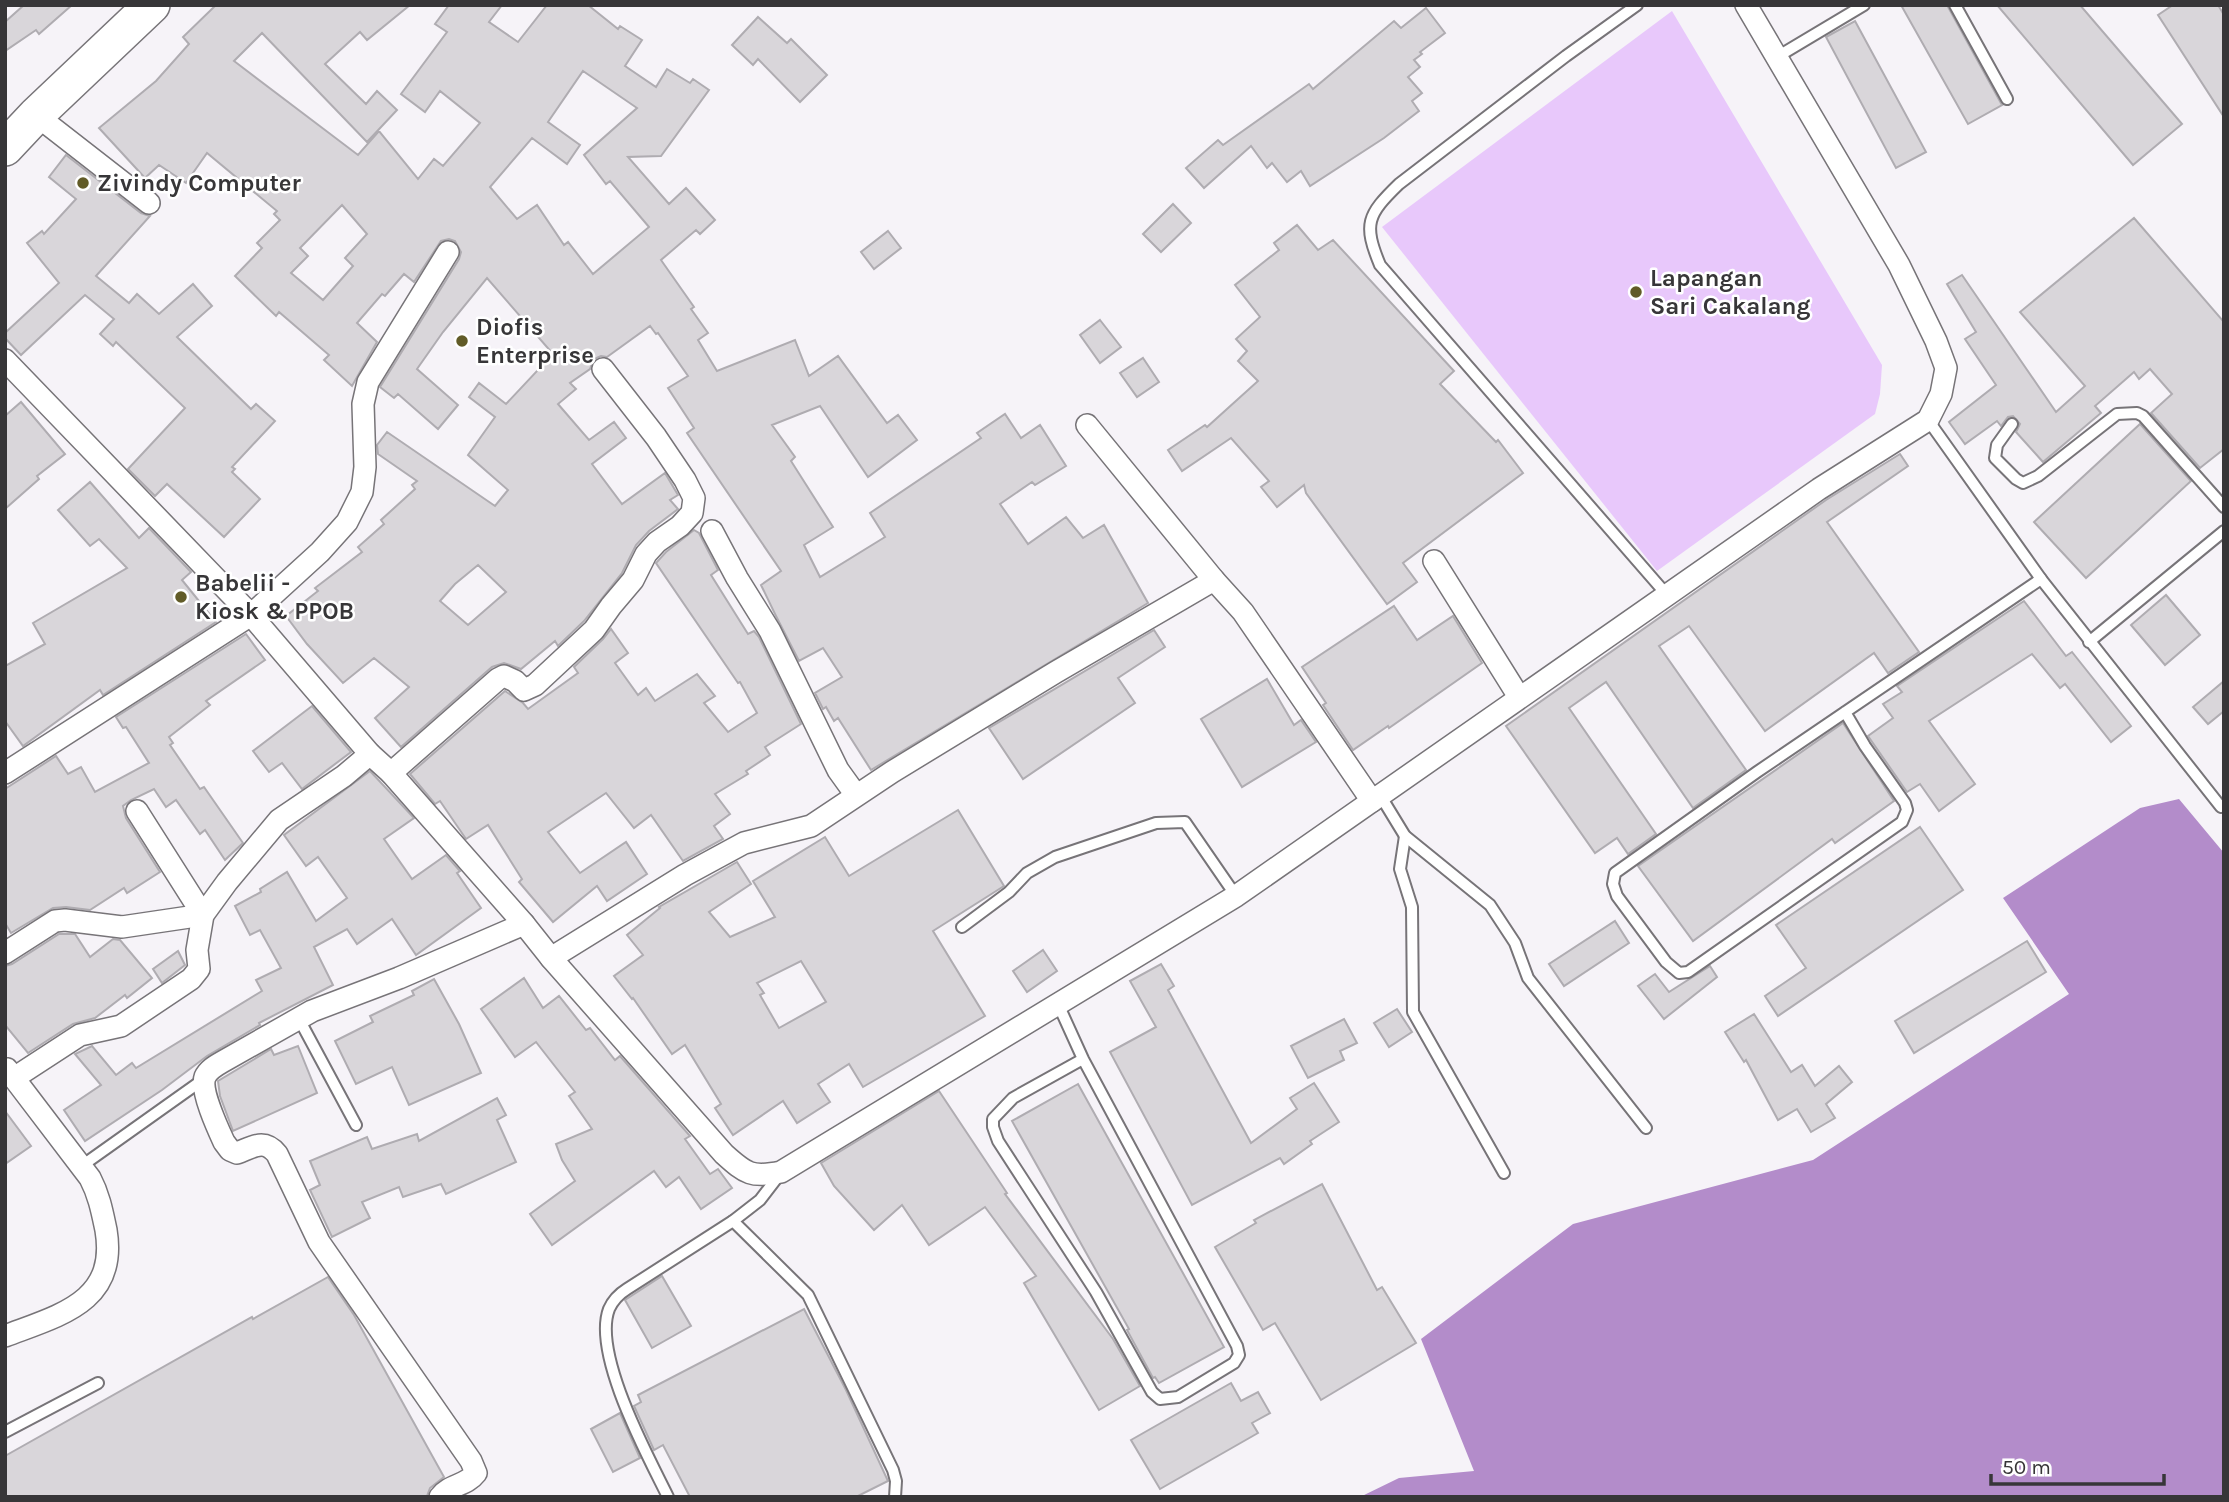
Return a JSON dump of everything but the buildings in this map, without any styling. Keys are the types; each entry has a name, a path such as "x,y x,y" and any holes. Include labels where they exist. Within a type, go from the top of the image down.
{"highway":[{"path":"5,148 152,5"}],"street":[{"path":"5,360 251,615 370,754 391,773 524,923 724,1154 743,1172 761,1176 781,1172 1236,896 1819,489 1928,420 1941,394 1946,368 1936,341 1899,265 1746,5"},
{"path":"36,115 149,203"},
{"path":"5,773 251,615 320,552 348,522 362,492 365,467 363,404 368,382 448,252"},
{"path":"391,773 498,679 503,676 524,690 535,685 594,631 633,580 646,554 692,513 694,498 685,480 656,437 603,369"},
{"path":"1087,425 1243,612 1376,798"},
{"path":"712,531 770,631 838,770 856,795"},
{"path":"1434,561 1519,698"},
{"path":"551,957 685,875 744,844 811,826 856,795 1056,672 1214,580"},
{"path":"5,1336 67,1311 93,1294 107,1263 108,1246 99,1194 83,1165 9,1072 80,1035 121,1026 191,979 199,969 197,950 203,915 235,872 279,820 344,776 370,754"},
{"path":"137,811 203,915"},
{"path":"5,953 55,921 79,921 122,927 203,915"},
{"path":"440,1497 447,1489 473,1477 476,1473 471,1461 318,1242 277,1154 264,1144 257,1144 237,1153 230,1150 224,1142 204,1090 204,1079 209,1070 312,1011 399,978 524,923"}],"lane":[{"path":"1636,5 1399,184 1376,206 1370,222 1370,242 1380,265 1667,595"},
{"path":"1777,57 1864,5"},
{"path":"1955,5 2007,99"},
{"path":"2012,424 1997,445 1995,458 2023,483 2038,476 2117,414 2143,415 2224,507"},
{"path":"1928,420 2041,579 2221,807"},
{"path":"2089,642 2224,531"},
{"path":"1845,712 1905,803 1907,810 1902,822 1688,972 1679,974 1666,962 1617,896 1613,884 1615,873 1845,712 2041,579"},
{"path":"1376,798 1405,836 1490,905 1515,943 1528,978 1646,1128"},
{"path":"962,927 1009,892 1027,873 1055,857 1156,823 1185,822 1236,896"},
{"path":"1405,836 1400,869 1412,907 1413,1012 1504,1172"},
{"path":"1058,1004 1083,1059 1237,1346 1239,1356 1234,1363 1192,1390 1167,1400 1160,1399 1152,1392 1096,1292 998,1141 993,1127 993,1119 1013,1098 1083,1059"},
{"path":"299,1019 356,1125"},
{"path":"83,1165 204,1079"},
{"path":"668,1497 623,1404 607,1341 606,1322 609,1308 617,1296 733,1222 760,1200 781,1172"},
{"path":"733,1222 808,1295 893,1470 896,1481 895,1497"},
{"path":"5,1433 98,1383"}],"shaded area":[{"name":"Lapangan Sari Cakalang","path":"1672,11 1882,365 1880,394 1875,414 1657,571 1382,227"},
{"path":"2179,799 2224,853 2224,1497 1360,1497 1399,1478 1474,1471 1421,1339 1573,1224 1813,1160 2069,994 2003,898 2140,808"}],"place":[{"name":"Zivindy Computer","path":"83,183"},
{"name":"Lapangan Sari Cakalang","path":"1636,292"},
{"name":"Diofis Enterprise","path":"462,341"},
{"name":"Babelii - Kiosk & PPOB","path":"181,597"}]}
